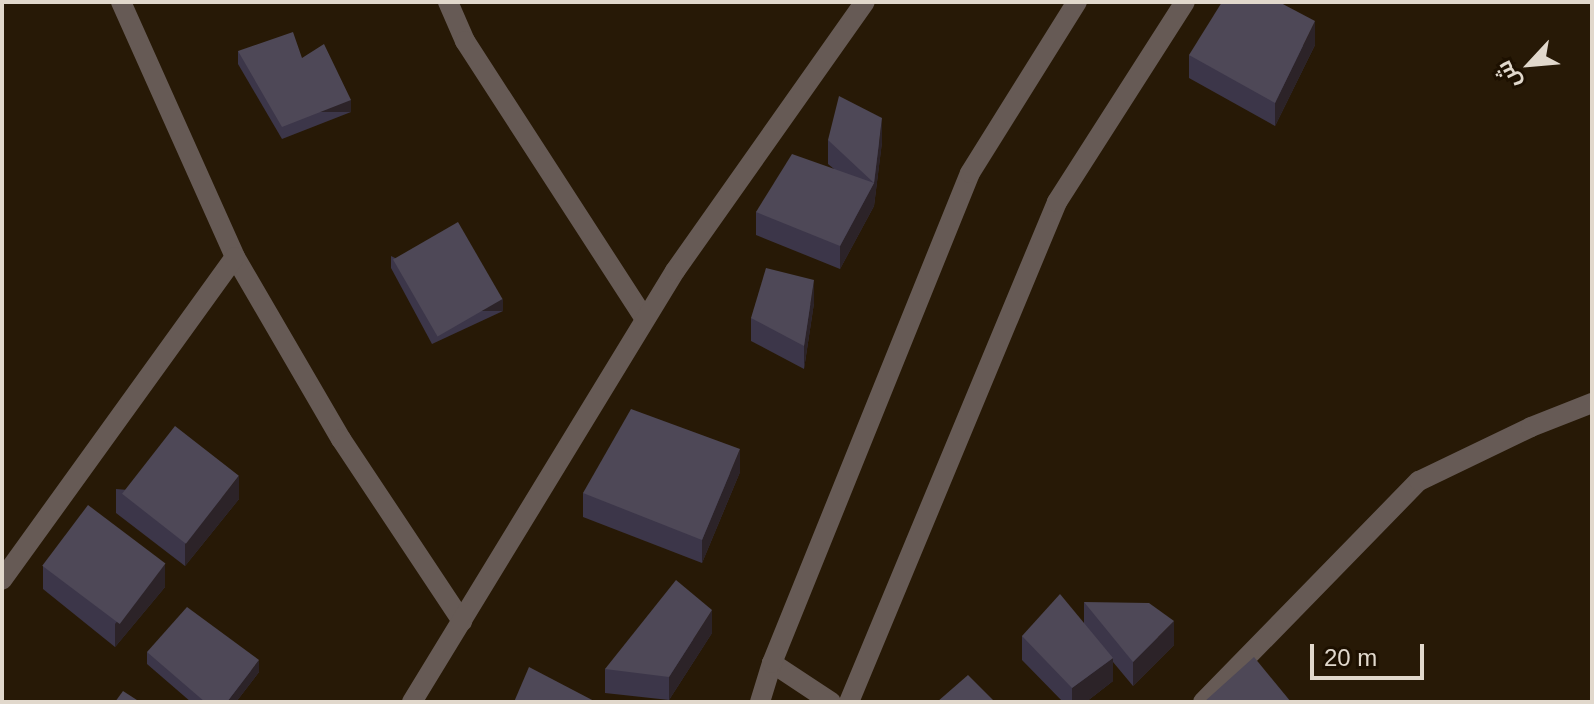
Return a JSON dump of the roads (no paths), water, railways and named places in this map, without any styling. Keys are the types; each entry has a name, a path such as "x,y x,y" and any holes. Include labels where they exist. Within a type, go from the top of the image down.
{"street":[{"path":"121,2 235,257 341,439 462,621"},
{"path":"448,2 465,41 645,319"},
{"path":"412,702 675,271 865,2"},
{"path":"760,702 772,663 970,173 1077,2"},
{"path":"849,702 1057,202 1185,2"},
{"path":"4,572 235,257"},
{"path":"1203,702 1419,481 1531,427 1592,403"},
{"path":"772,663 831,702"}]}
